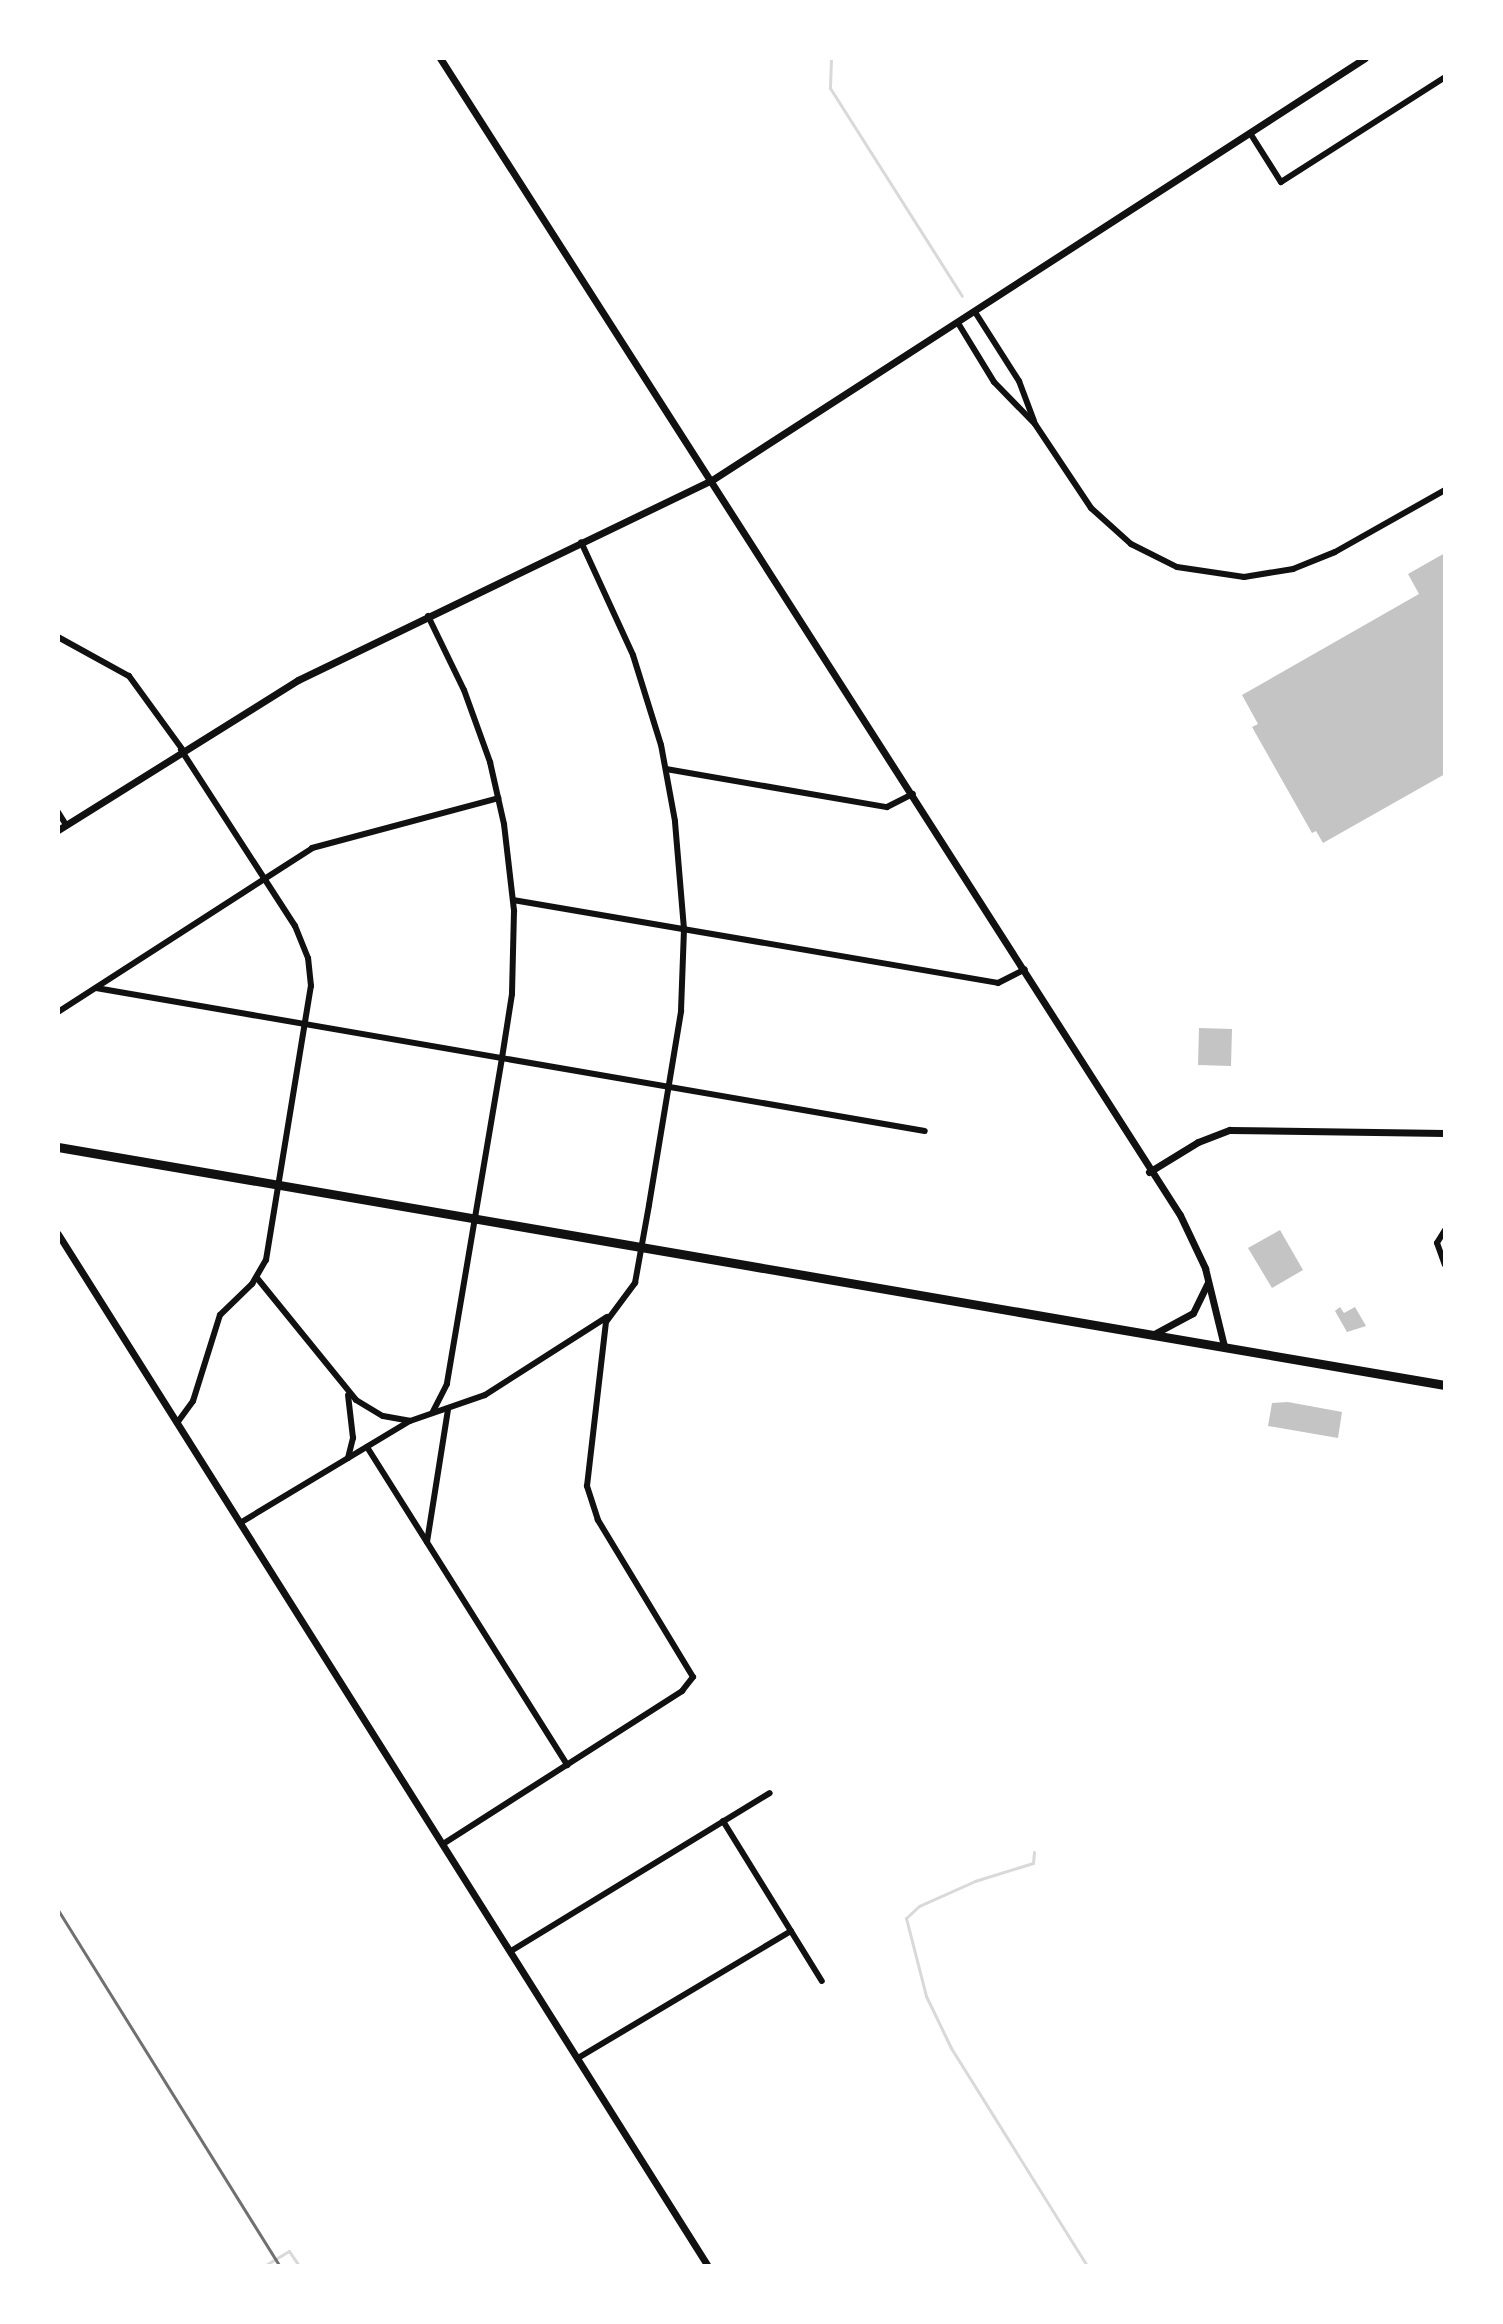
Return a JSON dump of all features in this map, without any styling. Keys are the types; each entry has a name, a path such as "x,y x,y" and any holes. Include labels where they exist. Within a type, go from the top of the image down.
{"main road":[{"path":"58,1147 1445,1385"}],"street":[{"path":"440,58 1057,1018 1149,1172 1180,1215 1208,1276 1224,1346"},
{"path":"58,830 181,750 298,680 712,480 1365,58"},
{"path":"1250,133 1281,182 1445,77"},
{"path":"975,312 1019,381 1035,424"},
{"path":"958,323 994,382 1035,424 1084,499 1115,532 1155,558 1209,575 1256,577 1304,566 1445,490"},
{"path":"240,1523 410,1421 485,1395 610,1315 632,1290 681,1011 684,929 666,769 633,655 581,542"},
{"path":"428,616 470,706 498,798 513,900 512,994 447,1384 433,1412"},
{"path":"58,637 129,676 265,879 308,958 311,991 266,1260 257,1278 220,1315 193,1401 177,1423"},
{"path":"666,769 887,807 913,794"},
{"path":"58,1012 318,846 498,798"},
{"path":"58,812 66,825"},
{"path":"513,900 998,983 1025,969"},
{"path":"96,988 925,1131"},
{"path":"1149,1172 1198,1142 1230,1130 1445,1133"},
{"path":"1445,1230 1437,1240 1445,1265"},
{"path":"58,1234 708,2266"},
{"path":"1153,1335 1193,1313 1208,1276"},
{"path":"257,1278 348,1391 371,1411 410,1421"},
{"path":"443,1844 682,1691 693,1677 590,1504 589,1467 610,1315"},
{"path":"348,1391 353,1438 348,1458"},
{"path":"427,1542 448,1409"},
{"path":"367,1447 567,1765"},
{"path":"511,1951 770,1793"},
{"path":"723,1821 822,1981"},
{"path":"578,2058 791,1931"}],"building":[{"path":"1445,553 1445,774 1323,843 1316,831 1312,833 1252,727 1258,724 1242,695 1419,594 1408,574"},
{"path":"1199,1028 1232,1029 1231,1066 1198,1065"},
{"path":"1280,1230 1303,1270 1272,1288 1248,1248"},
{"path":"1340,1307 1344,1313 1355,1307 1366,1326 1347,1332 1335,1311"},
{"path":"1288,1402 1342,1412 1338,1438 1268,1426 1272,1403"}],"waterway":[{"path":"831,58 830,88 962,296"},
{"path":"1034,1852 1033,1863 975,1881 919,1906 906,1918 926,1996 951,2048 1087,2266"},
{"path":"264,2266 289,2251 299,2266"}],"railway":[{"path":"58,1910 280,2266"}]}
